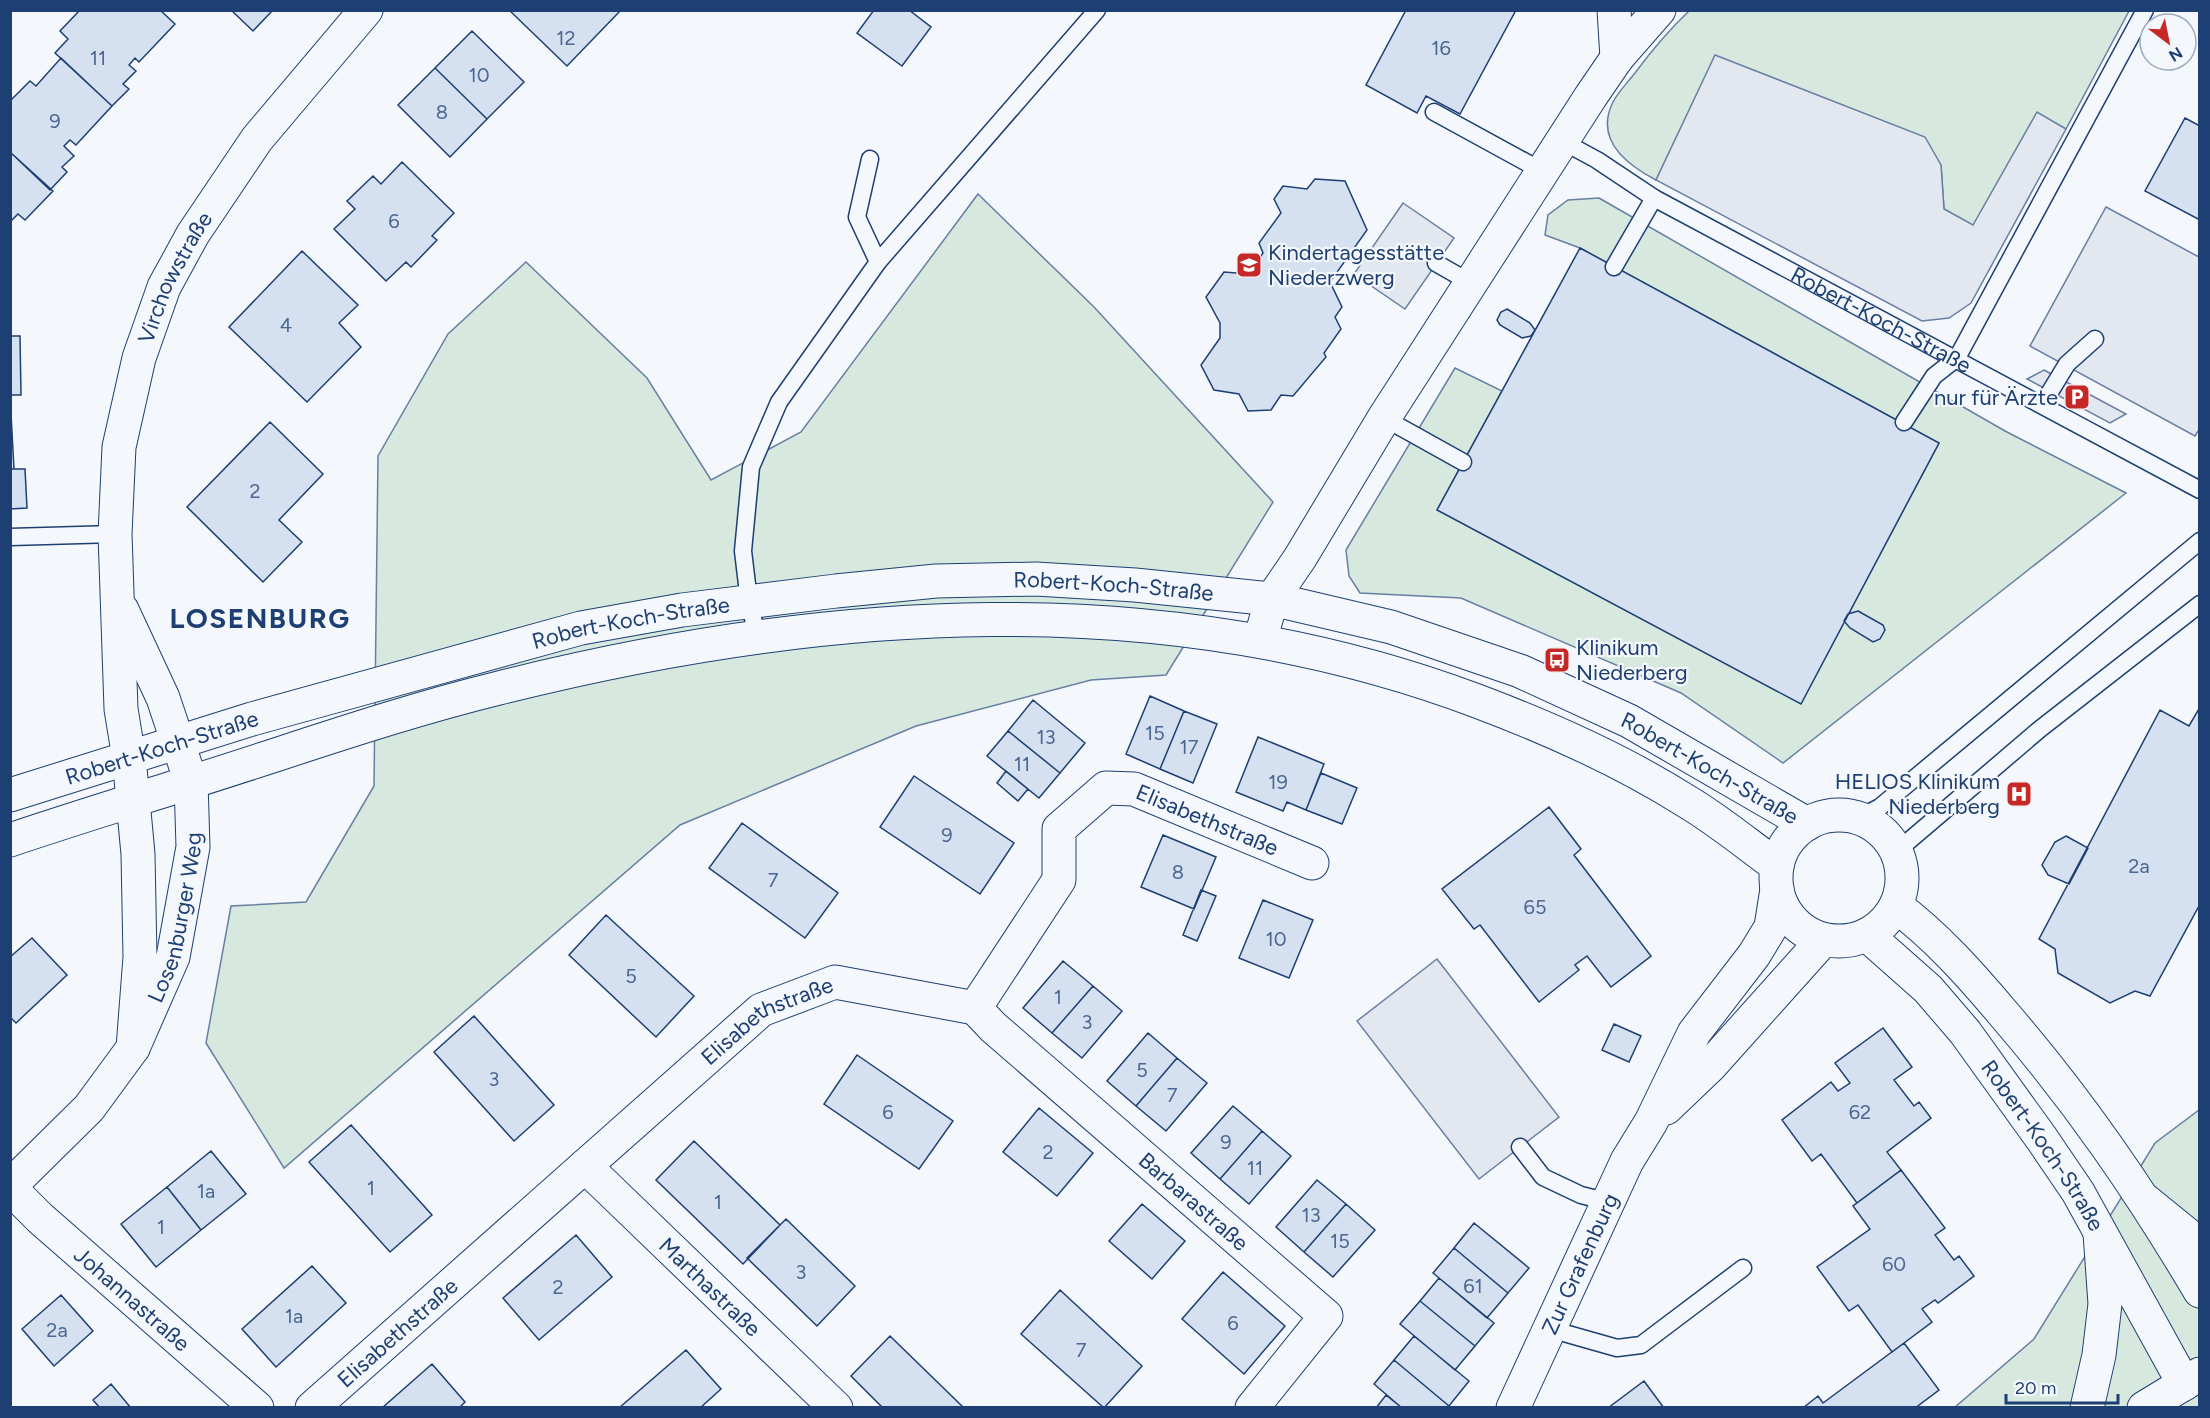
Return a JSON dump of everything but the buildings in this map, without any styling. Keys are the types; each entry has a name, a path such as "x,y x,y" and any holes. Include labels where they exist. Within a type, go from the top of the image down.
{"street":[{"name":"Virchowstraße","path":"133,800 121,710 115,534 119,447 139,358 164,287 193,234 257,139 366,10"},
{"path":"1614,10 1617,58"},
{"path":"1260,640 1272,599 1300,558 1384,418 1617,58 1659,10"},
{"name":"Robert-Koch-Straße","path":"10,795 285,710 581,628 682,610 936,581 1036,579 1136,585 1272,599 1391,627 1520,672 1629,721 1807,824"},
{"name":"Virchowstraße","path":"116,598 163,698 191,782"},
{"name":"Robert-Koch-Straße","path":"10,840 332,735 496,688 595,665 757,636 848,626 1038,618 1136,623 1260,640 1361,662 1511,714 1617,761 1688,801 1777,877"},
{"name":"Losenburger Weg","path":"10,1187 89,1108 133,1048 173,957 193,847 191,782"},
{"name":"Elisabethstraße","path":"312,1407 453,1286 761,1010 835,982 975,1008 1059,880 1059,829 1106,788 1134,789 1312,863"},
{"name":"Losenburger Weg","path":"133,800 138,854 140,957 133,1048"},
{"path":"1832,815 1859,818 1881,831 1897,851 1902,878 1896,906 1884,923 1867,935 1845,941 1823,940 1801,929 1785,911 1777,877 1788,842 1807,824 1832,815"},
{"name":"Zur Grafenburg","path":"1513,1407 1628,1161 1651,1122 1694,1033 1754,955 1771,927 1777,877"},
{"name":"Robert-Koch-Straße","path":"1896,906 1940,943 2052,1069 2146,1201 2199,1291"},
{"name":"Robert-Koch-Straße","path":"1867,935 1928,989 1965,1032 2072,1183 2100,1233 2192,1379"},
{"name":"Zur Grafenburg","path":"1651,1122 1711,1065 1823,940"},
{"name":"Barbarastraße","path":"975,1008 993,1027 1326,1316 1252,1407"},
{"name":"Marthastraße","path":"585,1166 836,1407"},
{"name":"Johannastraße","path":"10,1187 39,1218 257,1407"},
{"path":"2146,1201 2199,1245"},
{"path":"2087,1407 2099,1355 2105,1304 2100,1233"},
{"path":"2144,1407 2192,1379"}],"lane":[{"path":"757,636 749,602 743,551 751,467 779,402 878,262 1097,10"},
{"path":"1904,422 1934,376 1957,358 2145,10"},
{"path":"1434,112 1542,171"},
{"name":"Robert-Koch-Straße","path":"1563,141 1654,198 1957,358 2199,490"},
{"path":"870,159 857,217 878,262"},
{"path":"1614,267 1654,198"},
{"path":"1436,264 1471,283"},
{"path":"2042,405 2067,364 2095,339"},
{"path":"1384,418 1462,462"},
{"path":"10,537 115,534"},
{"path":"1859,818 1880,807 2199,541"},
{"path":"1897,851 2040,729 2199,604"},
{"path":"1520,1147 1543,1177 1581,1196 1609,1202"},
{"path":"1550,1329 1617,1348 1641,1345 1743,1268"}],"shaded area":[{"path":"1689,11 2129,11 2066,129 2037,113 1973,226 1944,209 1941,165 1716,56 1656,180 1634,167 1616,150 1608,128 1608,116 1620,91 1661,40"},
{"path":"1715,55 1925,137 1941,165 1944,209 1973,225 2037,112 2066,129 1971,303 1949,318 1922,321 1656,180"},
{"path":"978,194 1094,307 1273,502 1166,675 1091,680 916,726 680,825 284,1168 206,1043 231,906 306,902 374,786 378,456 448,334 526,262 647,378 711,480 801,432"},
{"path":"1599,198 2005,431 2126,493 1783,763 1681,693 1461,598 1360,593 1349,576 1346,550 1455,368 1502,391 1437,510 1801,703 1939,443 1580,248 1545,235 1548,215 1568,200"},
{"path":"1403,203 1454,238 1405,309 1354,274"},
{"path":"2106,207 2199,257 2200,428 2195,436 2030,346"},
{"name":"nur für Ärzte","path":"2044,370 2126,414 2110,423 2027,379"},
{"path":"1437,959 1559,1117 1479,1179 1357,1021"},
{"path":"2199,1110 2199,1407 1954,1408 2034,1339 2155,1143"}],"place":[{"name":"Kindertagesstätte Niederzwerg","path":"1249,265"},
{"name":"nur für Ärzte","path":"2077,397"},
{"name":"Klinikum Niederberg","path":"1557,660"},
{"name":"HELIOS Klinikum Niederberg","path":"2019,794"}],"district":[{"name":"LOSENBURG","path":"260,618"}]}
